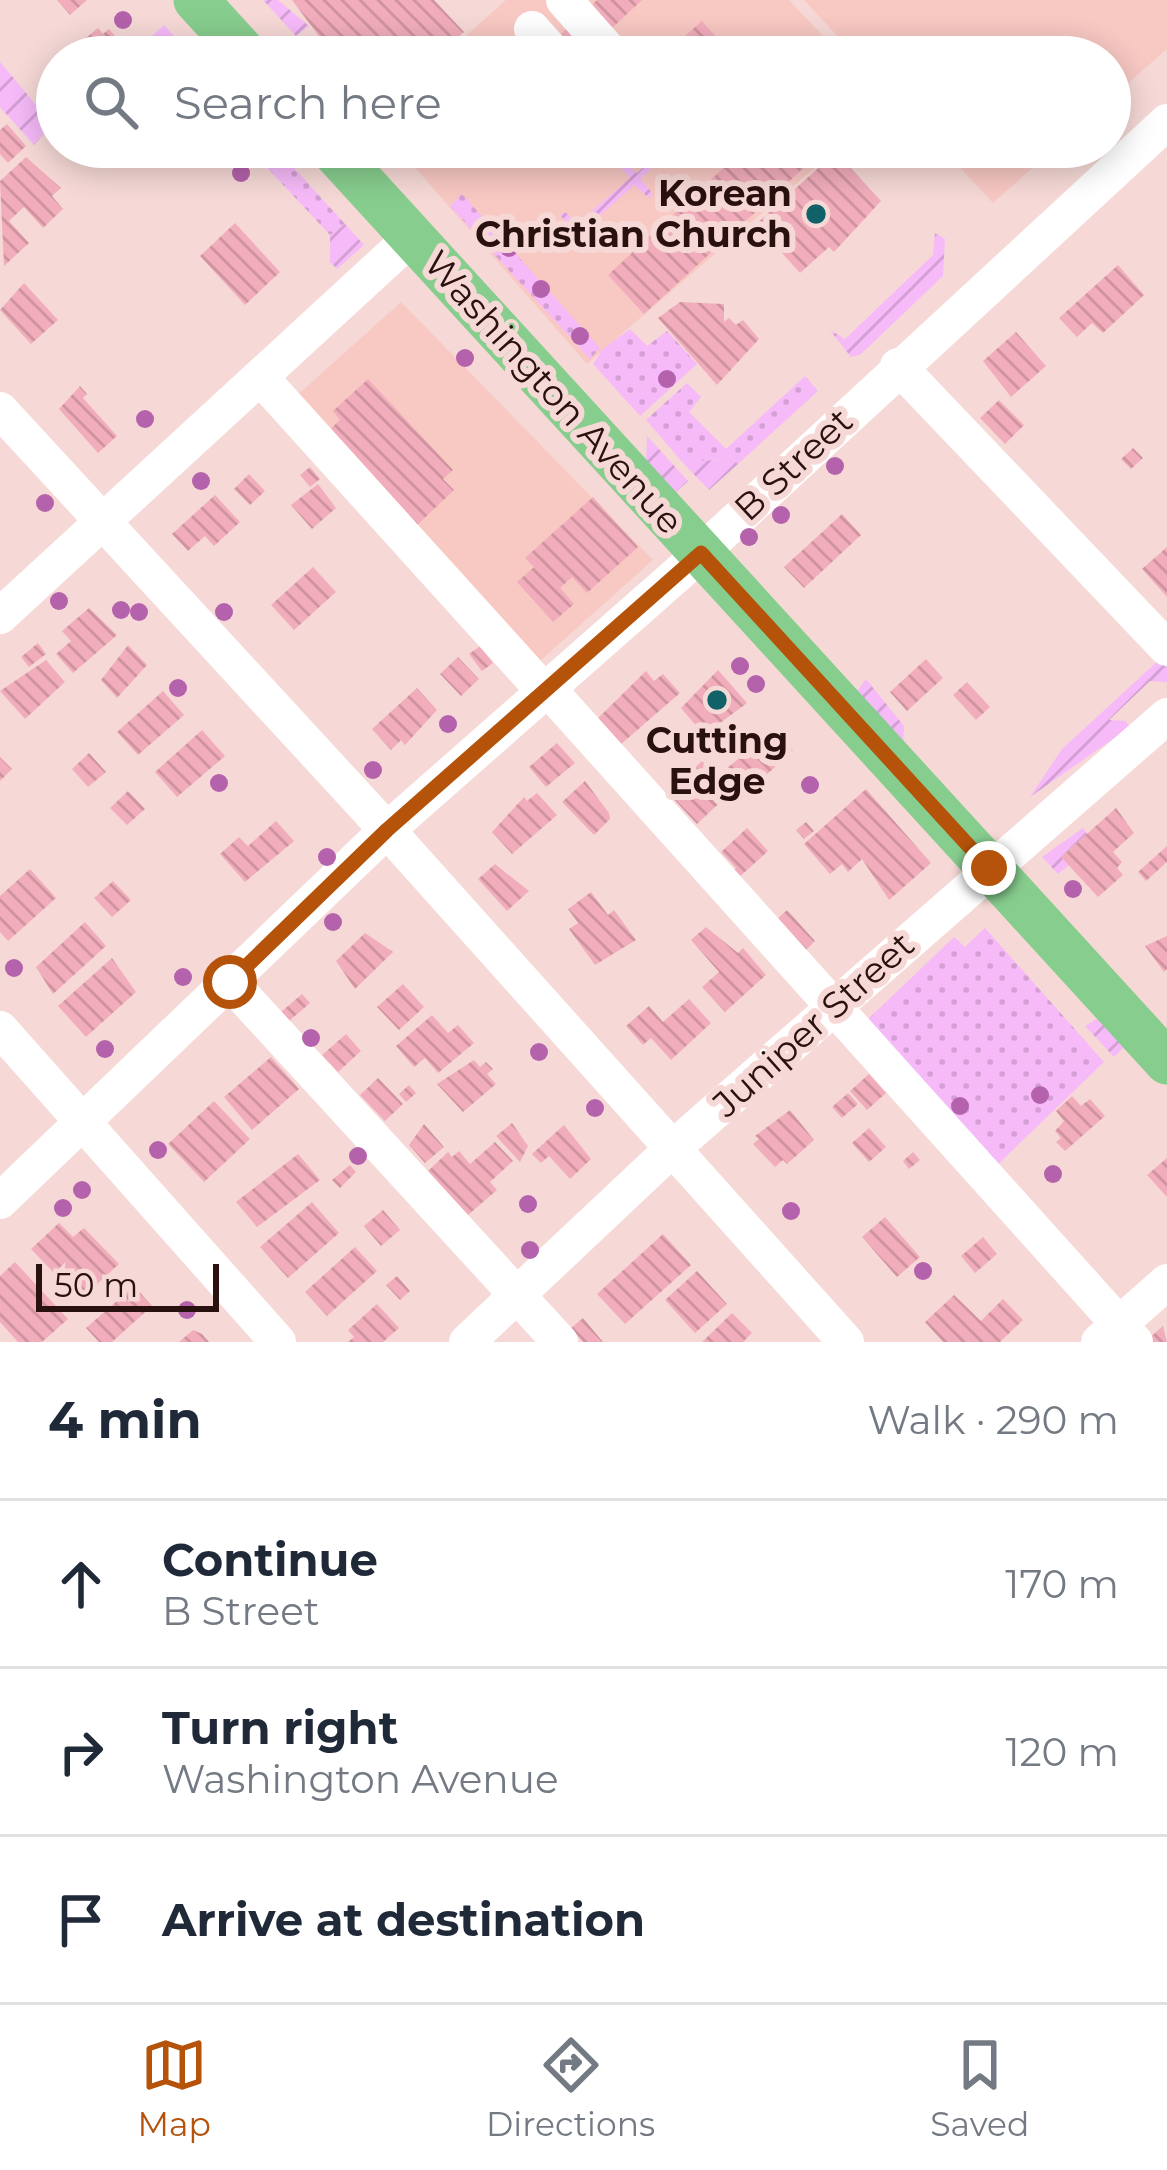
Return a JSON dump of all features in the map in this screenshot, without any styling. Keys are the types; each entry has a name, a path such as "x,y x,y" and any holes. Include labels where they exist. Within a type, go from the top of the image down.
{"main road":[{"path":"196,0 229,36"},
{"name":"Washington Avenue","path":"349,168 1167,1062"}],"street":[{"path":"586,0 601,36"},
{"path":"548,15 583,36"},
{"name":"B Street","path":"1131,155 1167,122"},
{"name":"B Street","path":"0,1201 387,830 701,553 1116,168"},
{"path":"0,616 412,237"},
{"path":"898,366 1167,648"},
{"path":"261,378 834,1005 1118,1336 1167,1282"},
{"path":"0,410 387,830 846,1342"},
{"name":"Juniper Street","path":"467,1342 672,1149 989,868 1162,730"},
{"path":"230,982 333,1088 560,1342"},
{"path":"0,1029 278,1342"}],"shaded area":[{"path":"263,0 278,0 309,26 296,36"},
{"path":"506,0 789,0 823,36 466,36"},
{"path":"804,0 1167,0 1167,49 1131,81 1131,36 837,36"},
{"path":"164,25 174,36 152,36"},
{"path":"0,62 36,105 34,145 0,107"},
{"path":"268,168 294,168 345,224 330,235"},
{"path":"415,168 815,168 587,364"},
{"path":"621,168 637,173 652,168 640,179 653,194 649,198 634,185 584,230 595,246 591,250 560,215 565,212 578,223 630,178"},
{"path":"960,168 1032,168 993,203"},
{"path":"462,194 600,348 590,359 450,206"},
{"path":"345,224 364,245 337,269 330,262 330,235"},
{"path":"935,233 945,239 943,276 861,354 851,357 830,330 845,339 933,255"},
{"path":"401,302 653,560 532,668 293,399"},
{"path":"630,329 647,346 667,331 697,364 640,416 593,364 603,349"},
{"path":"805,376 818,391 738,464 732,458 702,461 696,453 684,464 646,420 687,383 701,397 689,412 726,449"},
{"path":"647,436 688,481 674,494 646,463"},
{"path":"696,452 703,461 732,458 738,464 709,490 684,464"},
{"path":"1160,659 1167,665 1167,682 1150,681 1109,720 1126,721 1130,727 1030,797 1062,749"},
{"path":"866,679 904,726 903,748 857,691"},
{"path":"1083,828 1087,834 1062,856 1069,865 1058,874 1042,857"},
{"path":"985,928 1104,1062 992,1170 863,1024 954,937 965,947"},
{"path":"1100,1017 1124,1047 1114,1057 1085,1026"}],"building":[{"path":"57,0 87,0 70,15"},
{"path":"292,0 434,0 464,32 460,36 319,36"},
{"path":"597,0 642,0 603,36 559,36"},
{"path":"702,21 715,36 685,36"},
{"path":"98,28 103,34 109,29 115,36 88,36"},
{"path":"7,124 26,146 8,163 0,154 0,130"},
{"path":"26,157 61,188 52,196 63,209 43,228 24,207 9,221 29,243 4,266 0,181"},
{"path":"723,168 804,168 644,314 608,275"},
{"name":"Korean Christian Church","path":"818,168 851,168 881,201 834,252 829,247 800,273 756,224"},
{"path":"235,223 280,272 245,305 200,256"},
{"path":"1118,265 1144,295 1103,333 1092,323 1077,337 1059,318"},
{"path":"24,283 58,320 31,344 0,310"},
{"path":"680,302 724,304 724,322 729,318 736,325 743,320 759,339 717,385 658,318"},
{"path":"1016,332 1046,366 1011,397 983,361"},
{"path":"368,379 453,470 443,479 454,490 413,529 324,435 340,420 333,411"},
{"path":"80,386 87,394 83,398 117,436 98,453 59,409"},
{"path":"999,400 1024,425 1005,444 980,418"},
{"path":"1133,448 1143,458 1131,469 1121,459"},
{"path":"310,467 320,479 310,487 300,475"},
{"path":"249,474 265,491 250,505 234,489"},
{"path":"318,484 336,508 312,529 291,505"},
{"path":"215,495 240,522 214,546 205,536 188,551 172,534"},
{"path":"593,497 638,547 587,593 572,577 560,588 574,604 553,622 517,582 534,567 525,558"},
{"path":"842,514 861,535 804,588 784,567"},
{"path":"1167,547 1167,597 1142,569"},
{"path":"313,567 336,592 294,630 271,605"},
{"path":"89,608 117,635 73,673 56,654 71,641 62,631"},
{"path":"38,643 46,654 29,667 21,657"},
{"path":"128,645 147,665 117,698 101,680"},
{"path":"480,646 493,663 482,671 469,654"},
{"path":"458,657 479,679 461,696 440,674"},
{"path":"926,659 943,678 907,711 890,692"},
{"path":"46,660 65,682 25,719 0,691"},
{"name":"Cutting Edge","path":"718,670 747,703 704,735 681,708"},
{"path":"646,671 654,681 663,674 680,693 612,752 590,726"},
{"path":"967,682 990,707 976,720 953,695"},
{"path":"417,688 437,710 405,745 401,740 391,750 372,729"},
{"path":"163,691 184,715 138,755 117,732"},
{"path":"202,730 225,756 177,797 155,772"},
{"path":"774,730 793,750 749,791 727,768"},
{"path":"557,743 575,763 546,787 529,767"},
{"path":"89,753 106,772 88,787 72,769"},
{"path":"0,757 12,769 0,781"},
{"path":"702,761 731,792 697,824 668,793"},
{"path":"585,781 610,819 594,835 562,802"},
{"path":"866,789 931,863 889,900 862,859 848,872 842,864 830,874 804,844"},
{"path":"128,791 145,809 127,825 110,808"},
{"path":"537,793 557,815 512,854 492,832 524,797 527,801"},
{"path":"1116,808 1134,833 1113,852 1122,862 1117,868 1123,875 1098,897 1061,857"},
{"path":"276,821 294,841 245,882 220,854 239,837 248,846"},
{"path":"806,822 814,831 804,839 796,830"},
{"path":"747,828 768,851 736,880 730,874 736,868 721,852"},
{"path":"1167,846 1167,862 1146,881 1138,872"},
{"path":"495,864 529,891 507,911 478,879"},
{"path":"30,869 56,898 8,941 0,932 0,896"},
{"path":"113,881 131,900 112,917 94,898"},
{"path":"591,892 608,915 614,910 636,940 595,965 569,929 578,923 568,909"},
{"path":"787,910 815,941 803,953 774,922"},
{"path":"85,922 106,946 53,994 36,967"},
{"path":"706,927 738,953 743,948 766,975 725,1012 702,987 719,972 691,940"},
{"path":"365,933 393,952 355,989 336,961"},
{"path":"1167,936 1167,969 1164,972 1145,946"},
{"path":"112,958 136,992 86,1037 58,1006"},
{"path":"403,984 424,1007 399,1030 377,1007"},
{"path":"302,994 310,1003 289,1021 281,1012"},
{"path":"689,999 711,1023 671,1060 651,1038 643,1045 626,1026 649,1006 663,1022"},
{"path":"432,1015 448,1033 458,1025 474,1043 438,1073 425,1058 414,1067 396,1046"},
{"path":"346,1034 361,1051 338,1072 322,1055"},
{"path":"271,1057 299,1089 252,1130 224,1097"},
{"path":"474,1060 480,1067 486,1062 493,1069 487,1074 496,1084 463,1112 437,1084"},
{"path":"869,1074 886,1093 867,1110 850,1091"},
{"path":"378,1078 403,1104 385,1121 360,1095"},
{"path":"409,1085 416,1093 406,1102 399,1094"},
{"path":"848,1093 858,1104 842,1118 832,1107"},
{"path":"1072,1096 1081,1106 1090,1099 1105,1116 1065,1151 1056,1142 1061,1138 1055,1131 1064,1121 1056,1111"},
{"path":"214,1101 250,1139 204,1182 168,1144"},
{"path":"790,1110 814,1140 787,1164 783,1160 775,1167 753,1144 759,1139 755,1136"},
{"path":"512,1123 528,1146 520,1162 496,1136"},
{"path":"424,1124 444,1147 425,1163 409,1145"},
{"path":"564,1125 591,1159 570,1179 549,1156 541,1163 532,1154"},
{"path":"869,1128 886,1147 869,1162 852,1143"},
{"path":"495,1142 513,1161 490,1182 497,1190 468,1215 428,1171 448,1152 452,1157 459,1151 470,1164"},
{"path":"913,1152 920,1160 909,1169 903,1161"},
{"path":"298,1154 320,1180 257,1227 236,1202"},
{"path":"1167,1158 1167,1197 1147,1175"},
{"path":"350,1165 356,1172 340,1188 332,1180"},
{"path":"312,1202 339,1233 288,1278 260,1247"},
{"path":"383,1210 400,1230 381,1246 364,1226"},
{"path":"885,1217 920,1257 897,1277 862,1237"},
{"path":"59,1223 73,1237 84,1228 119,1264 80,1300 31,1249"},
{"path":"663,1234 691,1265 625,1324 597,1294"},
{"path":"983,1237 997,1254 975,1273 961,1256"},
{"path":"355,1247 377,1271 327,1316 305,1292"},
{"path":"15,1262 68,1319 42,1342 18,1342 0,1322 0,1276"},
{"path":"697,1271 727,1304 695,1333 665,1300"},
{"path":"397,1276 410,1291 400,1300 386,1285"},
{"path":"134,1286 152,1306 112,1342 99,1342 86,1328"},
{"path":"954,1295 981,1321 1003,1299 1023,1320 1000,1342 943,1342 925,1322"},
{"path":"377,1304 399,1328 383,1342 348,1342 354,1337 348,1330"},
{"path":"732,1313 752,1333 743,1342 702,1342"},
{"path":"583,1318 603,1342 583,1342 571,1328"},
{"path":"1163,1326 1167,1342 1150,1342 1148,1339"},
{"path":"193,1330 202,1334 209,1342 179,1342"}],"place":[{"name":"Korean Christian Church","path":"816,214"},
{"name":"Cutting Edge","path":"717,700"}],"route":[{"path":"230,982 387,830 701,553 989,868"}]}
